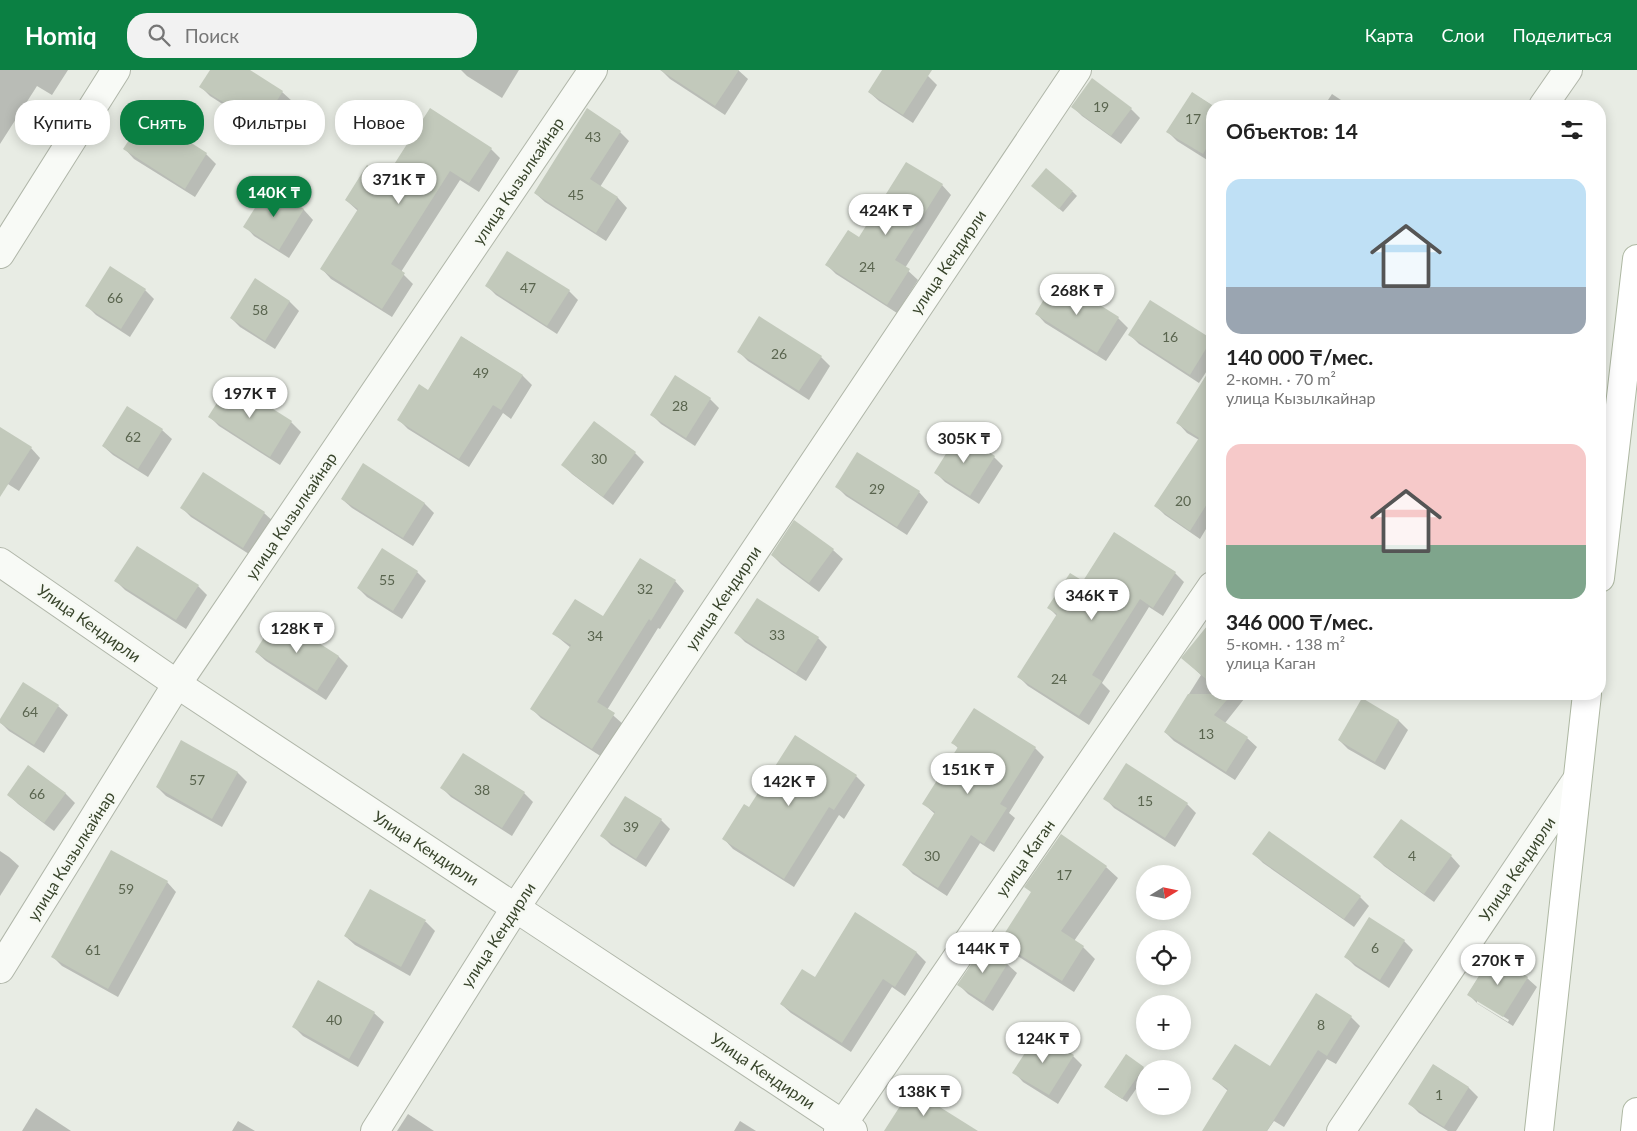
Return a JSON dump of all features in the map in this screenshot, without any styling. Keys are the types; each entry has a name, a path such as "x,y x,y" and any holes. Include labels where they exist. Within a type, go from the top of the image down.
{"main road":[{"path":"1606,526 1637,259"},
{"path":"1539,1131 1585,700"},
{"path":"1635,1131 1637,1112"}],"street":[{"path":"0,254 116,70"},
{"name":"улица Кызылкайнар","path":"0,969 178,684 593,70"},
{"name":"улица Кендирли","path":"375,1131 516,907 1077,70"},
{"path":"1547,100 1568,70"},
{"name":"Улица Кендирли","path":"0,562 178,684 516,907 844,1129"},
{"name":"улица Каган","path":"844,1129 1206,595"},
{"name":"Улица Кендирли","path":"1341,1131 1576,781"}],"building":[{"path":"210,70 250,70 283,91 277,100 220,100 199,87"},
{"path":"660,70 739,70 715,106"},
{"path":"882,70 932,70 903,115 868,92"},
{"path":"1092,78 1132,108 1111,136 1071,107"},
{"path":"1192,92 1206,101 1206,149 1203,154 1166,132"},
{"path":"430,108 492,148 469,183 450,171 391,264 405,273 382,309 320,269 358,209 345,200 367,165 386,177 406,145 423,145 423,119"},
{"path":"587,108 621,131 590,179 618,197 596,233 534,193"},
{"path":"126,145 194,145 207,153 185,189 123,149"},
{"path":"906,162 943,184 895,260 910,269 887,305 825,265 848,230 859,237"},
{"path":"1046,168 1073,191 1059,209 1031,186"},
{"path":"268,187 304,209 279,250 243,227"},
{"path":"507,251 570,290 547,326 485,286"},
{"path":"110,266 146,289 121,329 85,306"},
{"path":"255,278 290,301 265,341 230,318"},
{"path":"1057,278 1119,317 1097,353 1035,314"},
{"path":"1150,300 1206,335 1206,349 1190,375 1128,335"},
{"path":"759,316 822,356 799,391 737,352"},
{"path":"461,336 523,375 501,410 493,405 459,459 397,420 419,384 428,390"},
{"path":"675,375 711,398 686,438 650,415"},
{"path":"1206,376 1206,506 1190,531 1154,506 1199,438 1176,423"},
{"path":"230,382 292,421 270,457 208,417"},
{"path":"127,406 163,429 138,469 102,446"},
{"path":"594,421 636,452 603,497 561,465"},
{"path":"0,427 32,447 0,497"},
{"path":"959,433 995,456 970,496 934,473"},
{"path":"857,452 920,491 897,527 835,487"},
{"path":"363,463 425,503 403,538 341,499"},
{"path":"203,472 265,512 243,548 180,508"},
{"path":"794,520 834,549 809,583 771,555"},
{"path":"1114,532 1176,572 1153,608 1140,599 1092,675 1102,681 1079,716 1017,677 1057,614 1047,608 1070,573 1083,581"},
{"path":"137,546 199,585 176,620 114,581"},
{"path":"382,548 418,571 393,611 357,588"},
{"path":"640,558 676,580 597,702 615,713 592,749 530,709 571,645 552,634 575,599 603,616"},
{"path":"757,598 819,637 796,673 734,633"},
{"path":"277,616 339,656 317,691 255,652"},
{"path":"1206,627 1206,679 1181,658"},
{"path":"23,682 59,705 34,745 0,723 0,719"},
{"path":"1188,694 1206,694 1206,700 1227,700 1214,715 1248,737 1226,772 1164,732"},
{"path":"1361,700 1365,700 1399,720 1375,762 1338,740"},
{"path":"974,708 1036,747 1000,804 1007,808 984,844 971,835 938,888 902,865 935,812 922,804 958,747 951,743"},
{"path":"795,735 857,775 834,810 829,807 784,879 722,839 744,804 749,807"},
{"path":"181,740 238,772 212,819 156,787"},
{"path":"463,753 525,792 502,828 440,788"},
{"path":"1126,763 1188,803 1165,838 1103,799"},
{"path":"28,765 66,793 44,823 7,795"},
{"path":"625,796 662,819 636,859 600,836"},
{"path":"1401,819 1452,855 1424,894 1373,857"},
{"path":"1269,831 1361,896 1344,919 1252,854"},
{"path":"1061,834 1107,866 1061,931 1084,946 1062,981 999,942 1031,892 1024,887"},
{"path":"111,850 168,881 108,989 51,957"},
{"path":"370,889 426,920 401,967 344,936"},
{"path":"855,912 917,952 895,987 883,979 842,1043 780,1004 802,969 815,977"},
{"path":"1369,917 1405,940 1380,980 1344,957"},
{"path":"983,947 1008,963 984,1002 957,985"},
{"path":"1492,955 1528,977 1503,1017 1467,995"},
{"path":"318,980 375,1012 349,1059 292,1027"},
{"path":"1316,993 1352,1016 1327,1056 1318,1050 1267,1131 1202,1131 1228,1089 1212,1079 1235,1044 1270,1066"},
{"path":"1038,1033 1074,1055 1049,1095 1012,1073"},
{"path":"1126,1054 1136,1061 1136,1079 1122,1099 1104,1087"},
{"path":"1433,1064 1469,1087 1444,1127 1408,1104"},
{"path":"911,1089 978,1131 884,1131"}]}
